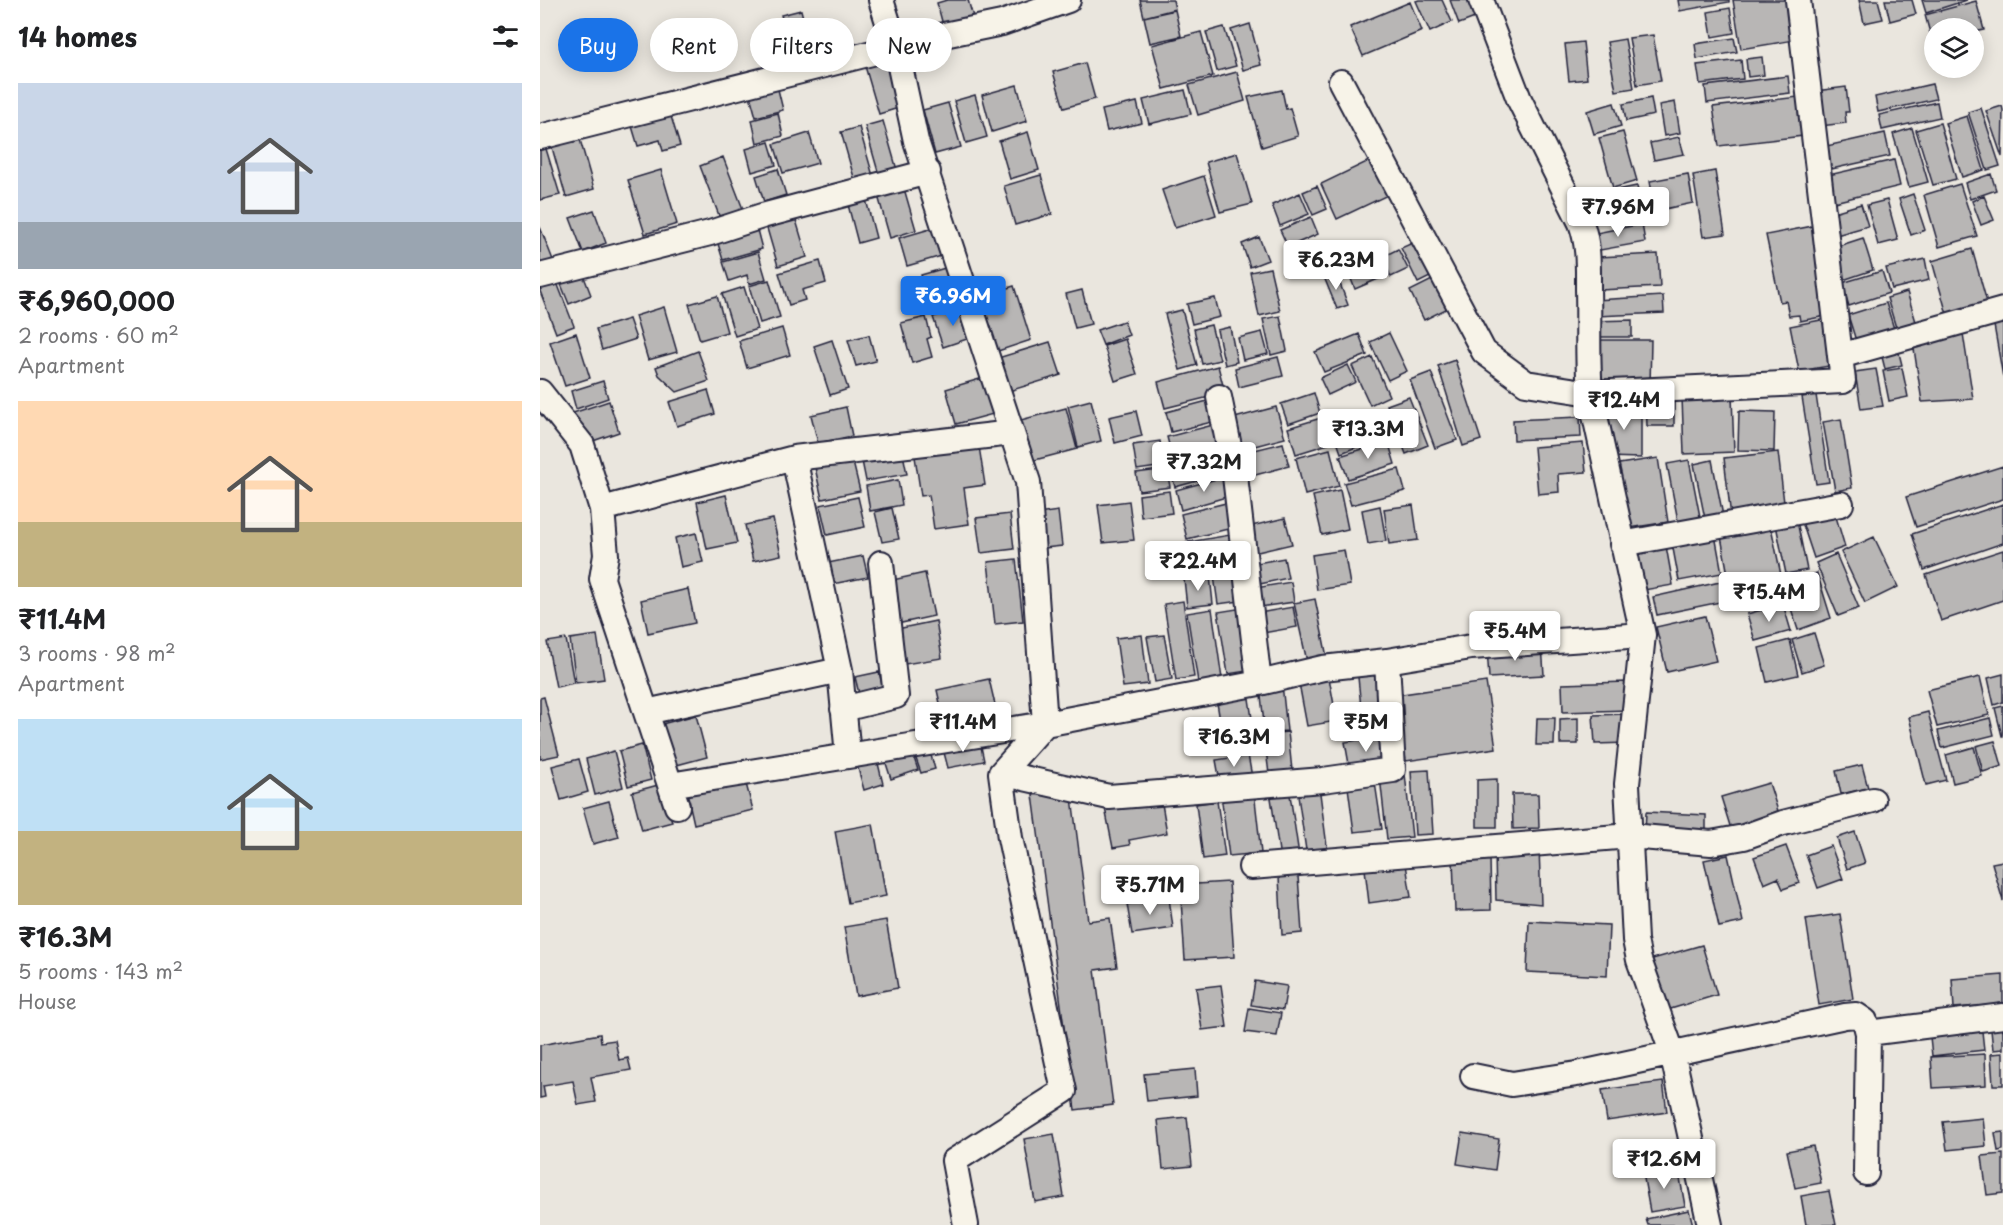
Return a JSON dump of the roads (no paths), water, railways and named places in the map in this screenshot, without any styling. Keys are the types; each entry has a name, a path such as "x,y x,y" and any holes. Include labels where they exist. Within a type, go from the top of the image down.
{"street":[{"path":"881,0 887,18"},
{"path":"952,33 1002,23 1068,0"},
{"path":"1481,0 1519,99 1581,223 1588,244 1587,362 1590,393 1643,634 1627,784 1635,940 1639,960 1672,1053 1710,1225"},
{"path":"1341,82 1484,352 1526,383 1590,393 1843,381 1798,0"},
{"path":"540,137 866,56"},
{"path":"901,72 916,141 1028,482 1046,724 1001,773"},
{"path":"540,276 710,233 762,216 928,172"},
{"path":"1840,356 2003,310"},
{"path":"540,392 582,445 602,509 606,555 602,579 673,795 848,756 1046,724 1259,683 1323,668 1387,661 1471,647 1643,634"},
{"path":"1219,397 1235,476 1259,683"},
{"path":"602,509 794,458 1012,433"},
{"path":"794,458 840,670 848,756"},
{"path":"1622,544 1841,504"},
{"path":"843,709 896,696 881,563"},
{"path":"1001,773 1109,797 1323,780 1393,770 1387,661"},
{"path":"646,712 840,670"},
{"path":"966,1225 954,1161 1064,1091 1010,838 1001,773"},
{"path":"1251,867 1630,836 1711,843 1744,837 1783,823 1873,800"},
{"path":"1473,1076 1512,1084 1577,1074 1856,1015 1865,1021 1868,1033 1866,1173"},
{"path":"1868,1033 2003,1016"}]}
